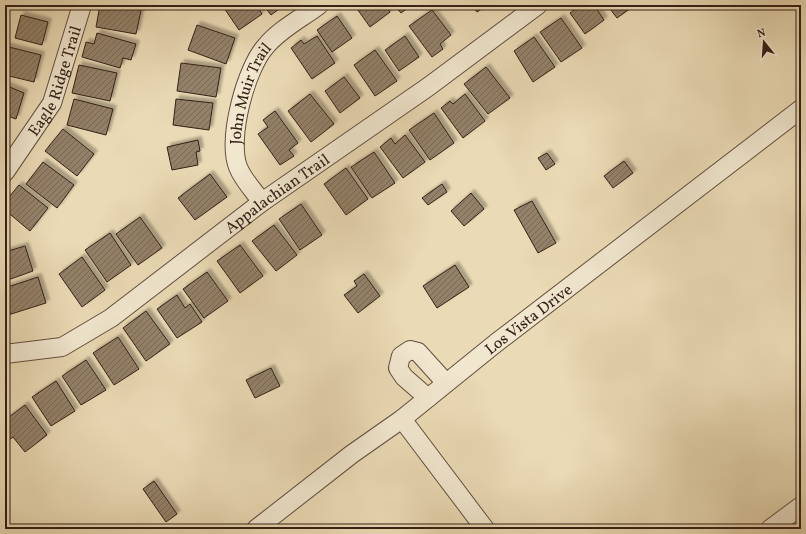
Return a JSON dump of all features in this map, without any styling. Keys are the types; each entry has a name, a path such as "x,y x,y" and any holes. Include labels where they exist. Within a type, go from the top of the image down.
{"street":[{"name":"Eagle Ridge Trail","path":"5,172 52,104 82,5"},
{"name":"John Muir Trail","path":"262,202 238,167 235,147 235,127 252,66 260,53 272,39 319,5"},
{"name":"Appalachian Trail","path":"5,354 62,348 111,318 262,202 428,87 538,5"},
{"name":"Los Vista Drive","path":"256,529 352,454 402,419 801,109"},
{"path":"428,398 404,377 398,368 401,356 410,350 418,352 446,384"},
{"path":"402,419 485,529"},
{"path":"770,529 801,506"}],"building":[{"path":"100,5 142,6 136,34 96,27"},
{"path":"222,5 256,5 262,14 239,30"},
{"path":"263,5 282,5 283,6 271,15"},
{"path":"385,5 390,12 370,27 355,6"},
{"path":"394,5 412,5 401,13"},
{"path":"472,5 488,5 477,12"},
{"path":"581,5 594,5 604,20 585,34 570,13"},
{"path":"607,5 635,5 617,18"},
{"path":"432,10 451,35 440,44 443,49 432,57 409,26"},
{"path":"21,15 48,22 42,45 15,38"},
{"path":"337,16 352,38 332,52 317,30"},
{"path":"561,18 582,48 561,62 540,32"},
{"path":"197,25 235,38 226,64 188,50"},
{"path":"97,33 136,44 131,60 123,58 120,68 82,57 86,42 94,44"},
{"path":"317,36 335,63 312,79 291,48 301,40 304,44"},
{"path":"405,36 419,57 399,71 385,50"},
{"path":"534,37 555,67 533,82 514,51"},
{"path":"5,46 41,55 34,82 5,75"},
{"path":"375,50 397,81 375,96 354,65"},
{"path":"181,63 221,68 216,97 177,91"},
{"path":"79,65 117,73 110,101 72,93"},
{"path":"486,67 510,98 488,114 464,84"},
{"path":"344,77 360,98 340,113 325,91"},
{"path":"5,85 24,93 16,119 5,115"},
{"path":"310,94 334,124 311,142 288,111"},
{"path":"465,94 485,121 463,138 441,108 450,101 453,104"},
{"path":"74,99 113,109 106,135 67,125"},
{"path":"176,99 213,103 209,130 173,125"},
{"path":"275,111 298,143 289,150 294,156 280,165 258,134 268,127 263,120"},
{"path":"434,113 454,143 430,160 409,130"},
{"path":"63,129 94,154 77,176 45,151"},
{"path":"405,135 425,162 403,178 380,147 391,138 395,144"},
{"path":"198,140 200,151 196,152 198,165 172,170 167,147"},
{"path":"374,152 395,183 372,198 351,167"},
{"path":"547,153 555,164 546,170 538,158"},
{"path":"624,161 633,173 613,188 604,176"},
{"path":"43,162 74,185 57,208 26,184"},
{"path":"346,168 368,199 346,215 324,184"},
{"path":"210,174 227,197 195,220 178,198"},
{"path":"442,184 447,192 428,205 422,198"},
{"path":"19,185 48,208 30,231 5,210 5,202"},
{"path":"471,193 484,209 464,226 451,211"},
{"path":"532,201 556,243 538,253 514,210"},
{"path":"301,204 322,235 300,250 279,219"},
{"path":"140,217 162,248 138,265 116,234"},
{"path":"274,225 297,255 276,271 252,241"},
{"path":"110,233 131,265 107,282 85,250"},
{"path":"240,245 263,276 240,293 217,261"},
{"path":"25,246 33,271 5,281 5,252"},
{"path":"82,257 105,290 82,307 59,274"},
{"path":"455,265 469,287 437,308 423,286"},
{"path":"207,272 228,301 204,318 183,289"},
{"path":"364,274 380,296 358,313 344,295 357,286 354,281"},
{"path":"38,277 46,303 8,315 5,306 5,288"},
{"path":"177,295 185,308 190,304 202,322 177,338 157,309"},
{"path":"146,311 170,344 146,361 123,328"},
{"path":"118,337 139,369 114,385 93,353"},
{"path":"86,360 106,390 81,405 62,376"},
{"path":"271,368 280,386 255,398 246,380"},
{"path":"56,381 75,411 51,426 32,397"},
{"path":"25,405 47,435 25,452 13,437 9,440 5,434 5,420"},
{"path":"154,481 177,514 166,522 143,489"}]}
